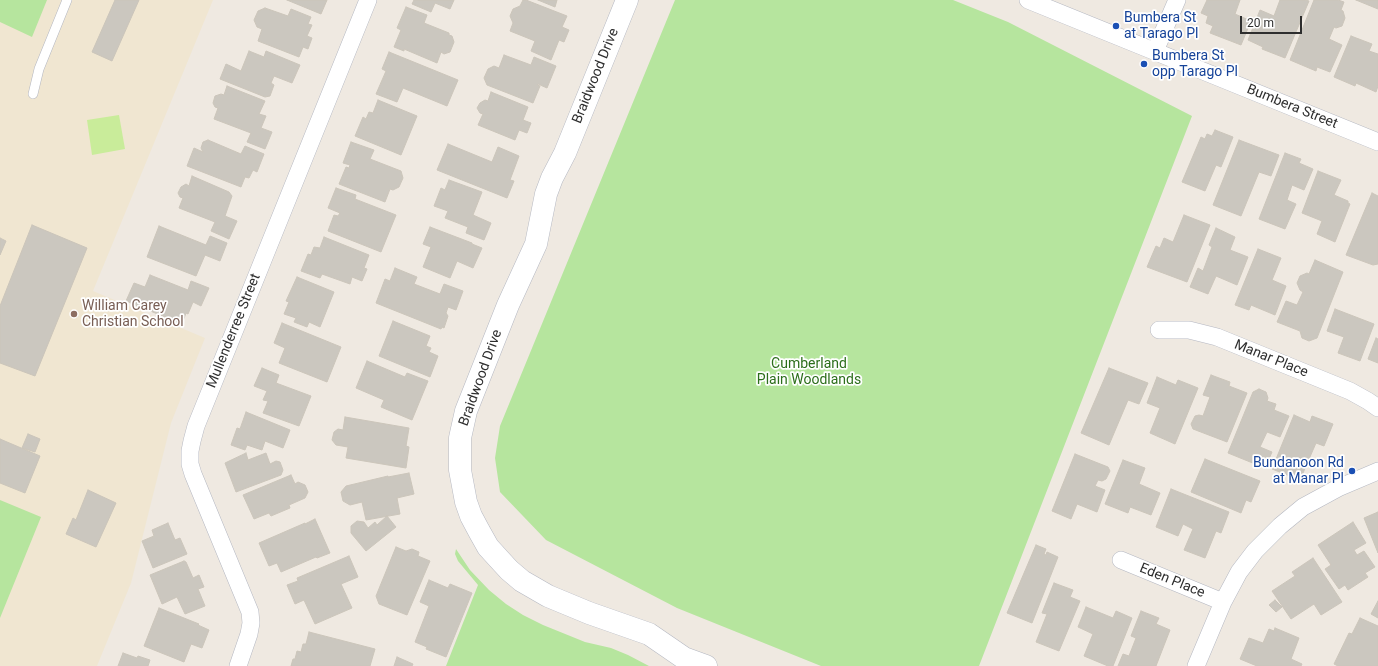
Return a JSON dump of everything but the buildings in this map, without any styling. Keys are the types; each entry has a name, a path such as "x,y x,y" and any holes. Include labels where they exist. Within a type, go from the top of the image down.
{"street":[{"name":"Mullenderree Street","path":"238,666 249,634 251,623 250,612 193,474 190,464 190,451 201,414 368,0"},
{"name":"Braidwood Drive","path":"627,0 565,153 552,178 546,194 539,235 533,253 513,293 466,411 460,438 460,470 466,502 471,516 488,547 509,570 522,581 548,596 649,634 684,658 706,666"},
{"name":"Bumbera Street","path":"1028,0 1378,142"},
{"path":"1155,51 1177,0"},
{"name":"Manar Place","path":"1159,330 1189,330 1217,337 1350,391 1378,408"},
{"path":"1196,666 1223,602 1235,579 1268,537 1292,516 1309,504 1338,488 1378,471"},
{"name":"Eden Place","path":"1122,560 1223,602"}],"lane":[{"path":"33,94 39,69 67,0"}],"shaded area":[{"name":"William Carey Christian School","path":"0,0 213,0 93,291 205,338 171,423 131,583 97,666 0,666"}],"green space":[{"path":"0,0 47,0 32,37 0,22"},
{"name":"Cumberland Plain Woodlands","path":"675,0 953,0 1008,22 1192,116 979,666 821,666 677,608 546,540 500,492 495,458 500,426"},
{"path":"119,115 125,149 92,155 87,120"},
{"path":"0,500 41,517 0,618"},
{"path":"456,549 470,570 489,590 506,604 523,615 585,642 611,648 649,666 446,666 478,585 458,561 455,554"}],"place":[{"name":"Bumbera St at Tarago Pl","path":"1116,26"},
{"name":"Bumbera St opp Tarago Pl","path":"1144,64"},
{"name":"William Carey Christian School","path":"74,314"},
{"name":"Bundanoon Rd at Manar Pl","path":"1352,471"}]}
